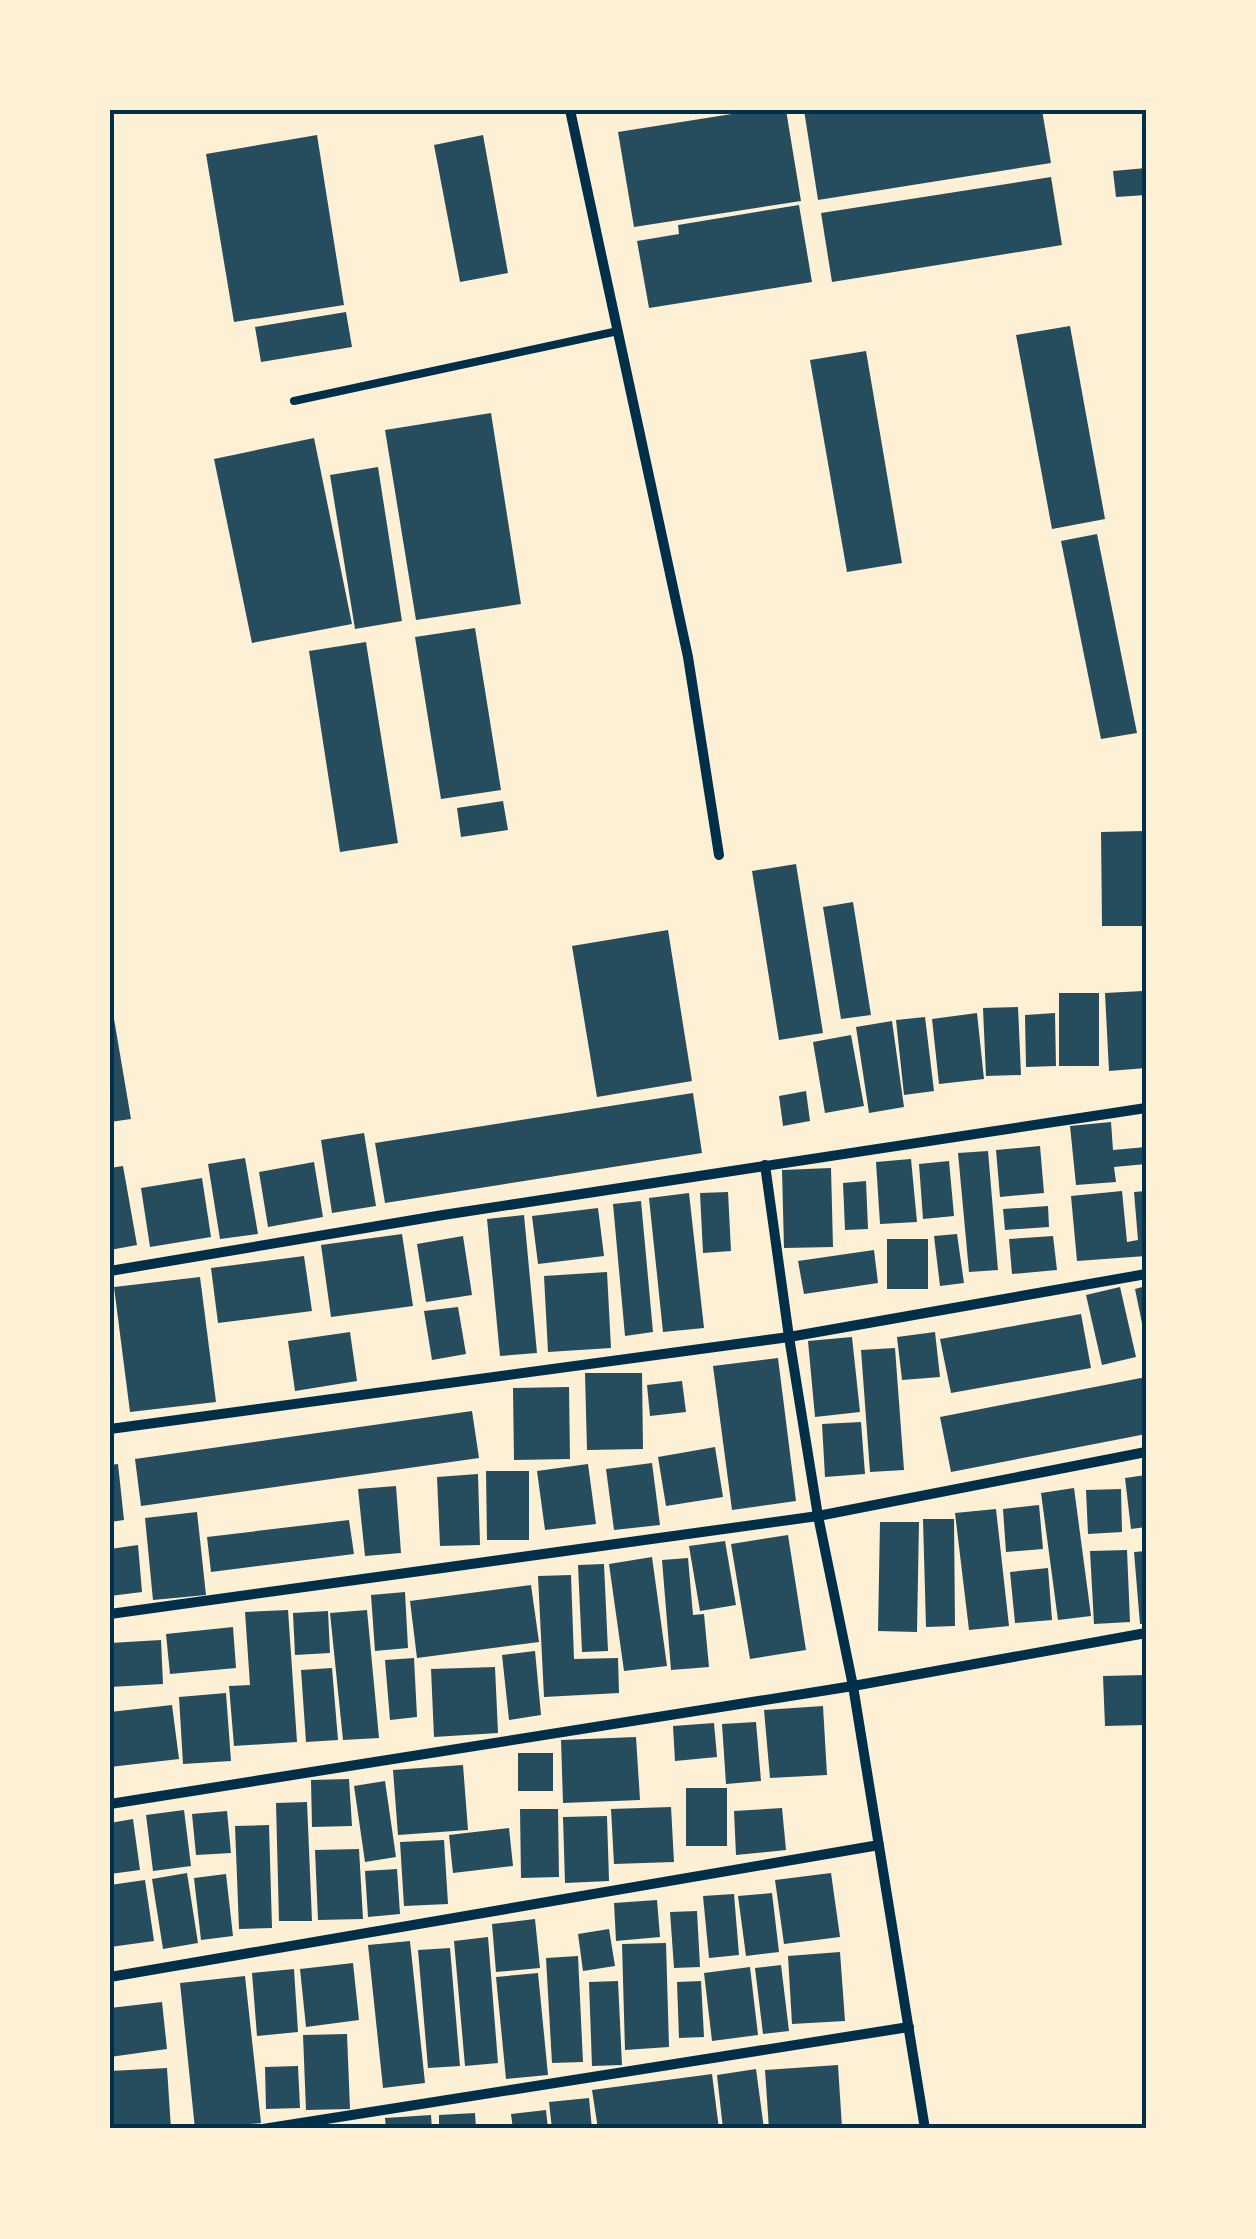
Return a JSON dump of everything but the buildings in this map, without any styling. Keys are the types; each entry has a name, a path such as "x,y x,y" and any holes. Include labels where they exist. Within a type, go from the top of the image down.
{"street":[{"path":"570,110 688,657 719,855"},
{"path":"110,1271 1146,1108"},
{"path":"765,1165 818,1516 853,1686 925,2129"},
{"path":"110,1429 789,1337 1146,1274"},
{"path":"110,1614 818,1516 1146,1452"},
{"path":"110,1804 853,1686 1146,1633"},
{"path":"110,1977 879,1844"},
{"path":"263,2129 909,2027"}],"lane":[{"path":"294,401 618,331"}]}
